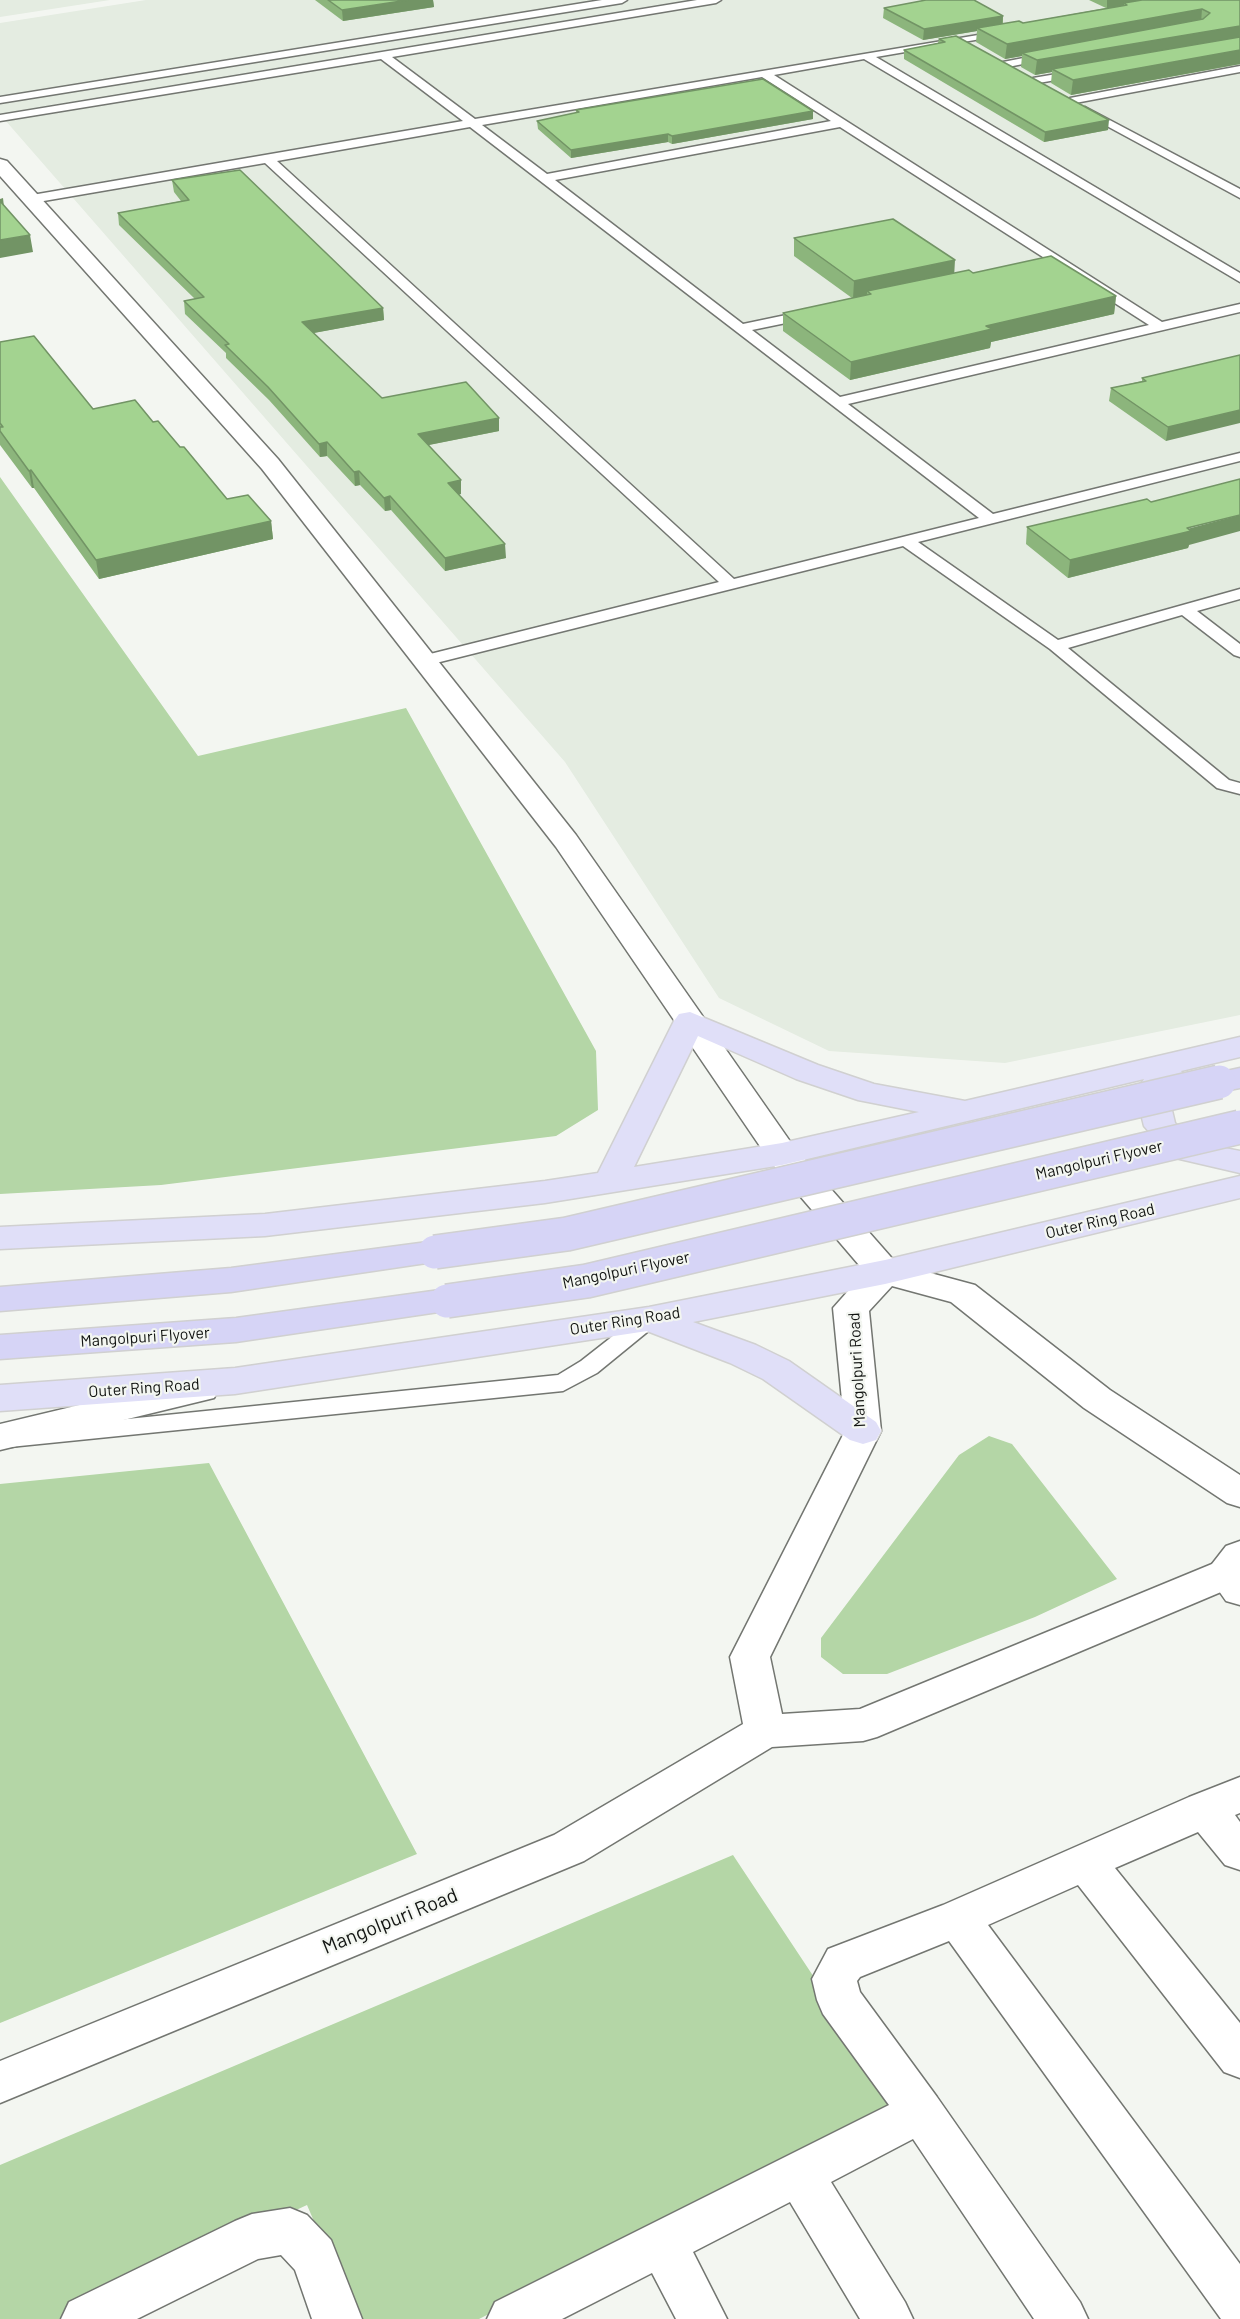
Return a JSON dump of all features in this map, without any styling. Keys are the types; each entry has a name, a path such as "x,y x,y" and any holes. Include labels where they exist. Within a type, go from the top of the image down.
{"highway":[{"path":"0,1299 231,1280 567,1234 1240,1078"},
{"name":"Mangolpuri Flyover","path":"0,1347 236,1330 587,1281 1240,1127"}],"main road":[{"path":"610,1181 690,1021 807,1072 869,1093 968,1110"},
{"path":"0,1238 265,1225 545,1192 782,1154 1240,1047"},
{"path":"1185,1059 1157,1084 1155,1106 1160,1126 1183,1149 1240,1162"},
{"name":"Outer Ring Road","path":"0,1398 235,1381 649,1318 885,1272 1240,1187"},
{"path":"649,1318 743,1354 776,1370 863,1431"}],"street":[{"path":"0,165 270,464 566,841 782,1154 885,1272 963,1293 1097,1399 1240,1493"},
{"name":"Mangolpuri Road","path":"765,1731 750,1657 863,1431 851,1308 885,1272"},
{"path":"0,1438 235,1381"},
{"name":"Mangolpuri Road","path":"0,2082 569,1848 765,1731 863,1725 1235,1573"},
{"path":"1063,2319 921,2112 839,2000 834,1979 844,1963 958,1918 1222,1802 1240,1852"},
{"path":"1085,1862 1240,2058"},
{"path":"958,1918 1240,2304"},
{"path":"512,2319 921,2112"},
{"path":"800,2173 888,2319"},
{"path":"112,2313 252,2237 290,2231 314,2256 337,2319"},
{"path":"662,2243 702,2319"}],"lane":[{"path":"0,100 622,0"},
{"path":"0,118 684,2 716,0"},
{"path":"32,200 1017,30"},
{"path":"958,40 976,50"},
{"path":"382,54 990,519"},
{"path":"1061,54 998,62 1240,194"},
{"path":"866,57 1240,278"},
{"path":"1061,96 1240,69"},
{"path":"1033,81 1090,71"},
{"path":"765,74 1160,326"},
{"path":"546,178 841,123"},
{"path":"269,160 730,584"},
{"path":"1037,267 1060,263"},
{"path":"837,402 1240,308"},
{"path":"741,328 821,312"},
{"path":"424,661 1240,456"},
{"path":"905,540 1056,646 1223,784 1240,789"},
{"path":"1056,646 1240,594"},
{"path":"1185,610 1240,652"},
{"path":"0,1438 563,1383 589,1367 649,1318"}],"shaded area":[{"path":"0,0 110,0 0,17"},
{"path":"146,0 1240,0 1240,1015 1005,1063 829,1051 719,998 565,762 5,120 0,119 0,23"}],"green space":[{"path":"0,477 198,756 406,708 596,1051 598,1110 556,1136 161,1185 0,1194"},
{"path":"989,1436 1012,1444 1117,1579 1035,1617 887,1674 843,1674 821,1657 821,1638 959,1455"},
{"path":"209,1463 417,1854 0,2023 0,1484"},
{"path":"733,1855 900,2107 479,2319 356,2319 307,2205 59,2319 0,2319 0,2165"}],"building":[{"path":"328,0 408,0 342,10"},
{"path":"926,0 974,0 1003,16 924,29 884,8"},
{"path":"1142,0 1240,0 1240,26 1037,60 1022,53 1203,19 1210,13 1202,9 1007,44 977,28 1019,21 1023,23 1127,5 1124,3"},
{"path":"956,36 1109,120 1045,132 904,50 945,42 939,39"},
{"path":"1240,37 1240,50 1073,80 1052,69"},
{"path":"763,79 813,111 672,136 668,134 571,150 537,121 579,112 576,110"},
{"path":"240,170 383,308 302,322 382,398 466,382 499,418 418,434 461,480 448,483 505,544 445,558 390,496 384,498 359,471 354,472 327,442 319,444 268,387 225,345 229,344 184,301 204,297 118,213 189,200 172,180"},
{"path":"0,201 30,235 0,240"},
{"path":"893,219 955,260 854,281 794,238"},
{"path":"1051,256 1116,296 986,326 992,329 851,362 783,313 871,294 867,291 969,270 973,273"},
{"path":"34,336 93,409 135,400 153,422 158,421 180,447 184,447 227,499 248,495 271,521 96,560 0,431 0,427 3,427 0,423 0,342"},
{"path":"1240,355 1240,410 1168,427 1111,388 1146,381 1142,378"},
{"path":"1240,479 1240,515 1187,528 1191,531 1070,560 1027,527 1147,499 1151,502"}]}
